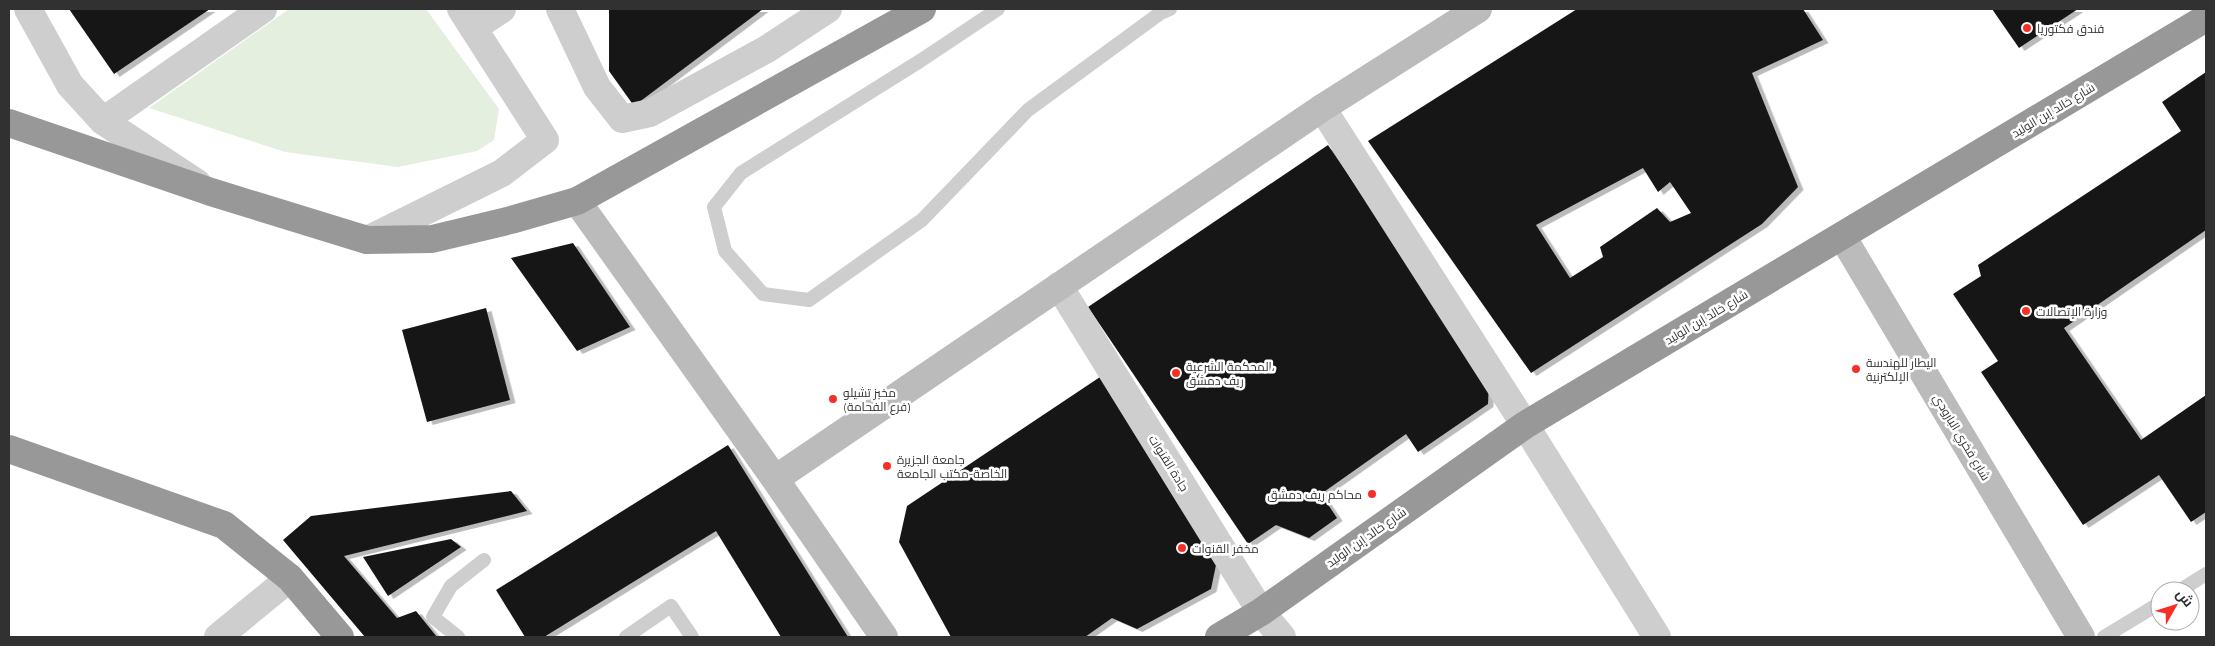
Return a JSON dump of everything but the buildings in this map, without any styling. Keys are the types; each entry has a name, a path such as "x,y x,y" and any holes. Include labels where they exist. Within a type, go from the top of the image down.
{"highway":[{"path":"9,123 211,192 367,240 432,239 511,220 577,201 912,11"},
{"name":"شارع خالد إبن الوليد","path":"1219,637 1261,612 1525,425 2206,18"},
{"path":"9,449 224,525 290,578 340,637"}],"street":[{"path":"28,9 70,85 103,121 211,192"},
{"path":"103,121 263,9"},
{"path":"367,240 502,173 545,140 467,18 502,9"},
{"path":"560,9 596,87 622,118 650,112 767,50 828,9"},
{"path":"774,479 1322,108 1478,9"},
{"path":"1322,108 1525,425 1657,637"},
{"path":"577,201 884,637"},
{"name":"شارع فخري البارودي","path":"1842,236 2081,637"},
{"name":"جادة القنوات","path":"1059,286 1261,612 1282,637"},
{"path":"218,637 290,578"}],"lane":[{"path":"998,9 920,61 741,173 714,207 725,251 763,294 809,300 922,220 1028,110 1159,14 1170,9"},
{"path":"458,637 433,617 452,586 484,560"},
{"path":"2195,581 2206,574"},
{"path":"626,637 671,606 692,637"},
{"path":"2104,637 2150,609"}],"green space":[{"path":"289,9 426,9 499,109 494,140 477,151 398,167 285,152 149,108"}],"place":[{"name":"فندق فكتوريا","path":"2027,28"},
{"name":"وزارة الإتصالات","path":"2026,311"},
{"name":"اليطار للهندسة الإلكترنية","path":"1856,369"},
{"name":"المحكمة الشرعية، ريف دمشق","path":"1176,373"},
{"name":"مخبز تشيلو (فرع الفحامة)","path":"833,399"},
{"name":"جامعة الجزيرة الخاصة-مكتب الجامعة","path":"887,466"},
{"name":"محاكم ريف دمشق","path":"1372,494"},
{"name":"مخفر القنوات","path":"1182,548"}]}
